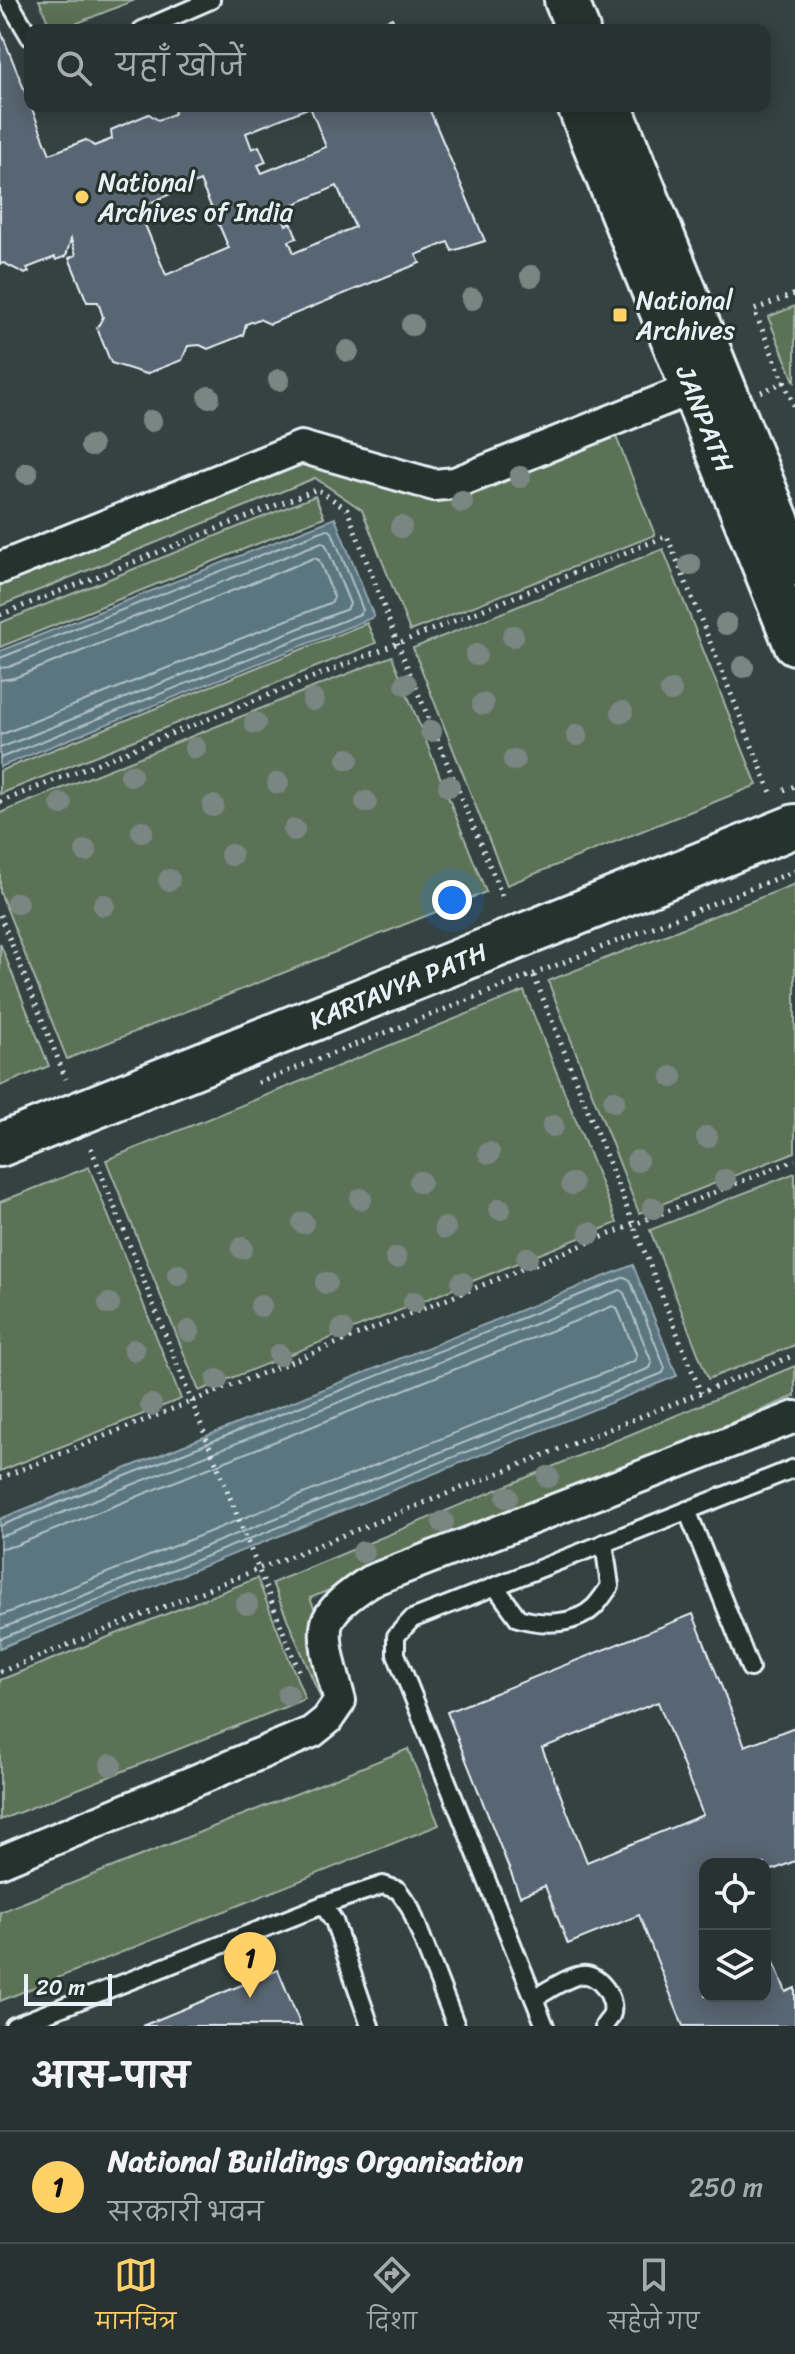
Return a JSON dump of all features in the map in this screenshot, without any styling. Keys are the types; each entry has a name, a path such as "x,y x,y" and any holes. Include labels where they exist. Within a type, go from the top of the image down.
{"main road":[{"name":"JANPATH","path":"581,112 795,643"},
{"name":"JANPATH","path":"612,112 795,564"},
{"name":"KARTAVYA PATH","path":"0,1145 784,810"}],"street":[{"path":"0,568 301,447 434,485 455,483 693,388"},
{"path":"0,1862 312,1732 327,1720 340,1701 326,1639 328,1620 346,1599 370,1581 795,1417"}],"lane":[{"path":"8,0 24,27"},
{"path":"156,24 211,0"},
{"path":"545,2026 396,1654 396,1636 412,1619 795,1468"},
{"path":"687,1510 750,1668"},
{"path":"495,1586 518,1618 536,1623 560,1623 592,1609 610,1586 604,1543"},
{"path":"15,2026 323,1905 383,1885 398,1890 410,1907 456,2026"},
{"path":"323,1905 334,1921 370,2026"},
{"path":"534,1998 578,1975 589,1975 598,1980 613,2005 611,2016 604,2026"}],"path":[{"path":"795,294 754,310 795,408"},
{"path":"731,405 784,382"},
{"path":"0,615 317,489 347,509 397,642 503,898"},
{"path":"0,802 667,536 784,810"},
{"path":"254,1085 795,871"},
{"path":"0,915 66,1079"},
{"path":"534,976 701,1393"},
{"path":"78,1153 91,1148 300,1673"},
{"path":"0,1478 795,1160"},
{"path":"0,1672 795,1355"}],"green space":[{"path":"39,0 135,0 75,24 49,24"},
{"path":"795,306 795,383 768,317"},
{"path":"615,434 655,535 410,631 362,510 315,478 0,606 0,576 304,458 428,499 468,496"},
{"path":"315,496 324,517 0,647 0,623"},
{"path":"663,549 757,785 507,885 413,648"},
{"path":"367,623 376,643 0,794 0,771"},
{"path":"392,656 486,892 67,1059 0,892 0,813"},
{"path":"795,884 795,1152 639,1213 548,981"},
{"path":"0,943 49,1066 0,1086"},
{"path":"524,991 617,1223 199,1391 106,1160"},
{"path":"89,1167 181,1399 0,1471 0,1202"},
{"path":"795,1173 795,1345 708,1379 650,1230"},
{"path":"795,1366 795,1396 310,1598 347,1690 322,1701 272,1583"},
{"path":"257,1578 305,1699 0,1820 0,1680"},
{"path":"408,1749 439,1825 0,2001 0,1912"}],"water":[{"path":"335,518 374,617 0,767 0,651"},
{"path":"633,1265 677,1376 0,1648 0,1519"}],"building":[{"path":"392,18 394,24 377,24"},
{"name":"National Archives of India","path":"0,29 24,89 24,112 33,112 50,154 86,140 94,146 112,139 111,130 149,114 158,120 174,112 298,112 246,133 252,149 259,146 266,162 258,165 262,173 326,147 312,112 431,112 485,241 452,251 448,242 416,255 420,263 270,324 259,319 246,324 243,335 208,349 200,345 188,346 182,360 146,374 111,363 97,328 103,317 98,302 87,302 69,258 76,255 71,239 66,256 27,268 29,272 25,274 4,263 0,264","holes":["200,181 229,248 166,275 138,208","337,186 355,227 294,253 289,241 297,238 291,222 286,225 280,210"]},
{"path":"693,1614 745,1746 795,1727 795,1861 771,1871 771,1858 699,1858 699,2002 771,2002 771,1955 786,1992 795,1988 795,2026 683,2026 639,1915 568,1944 545,1886 520,1896 447,1712","holes":["658,1702 703,1815 587,1862 542,1748"]},
{"path":"278,1970 301,2026 142,2026"}],"place":[{"name":"National Archives of India","path":"82,197"},
{"name":"National Archives","path":"620,315"},
{"name":"National Buildings Organisation","path":"250,1998"}]}
